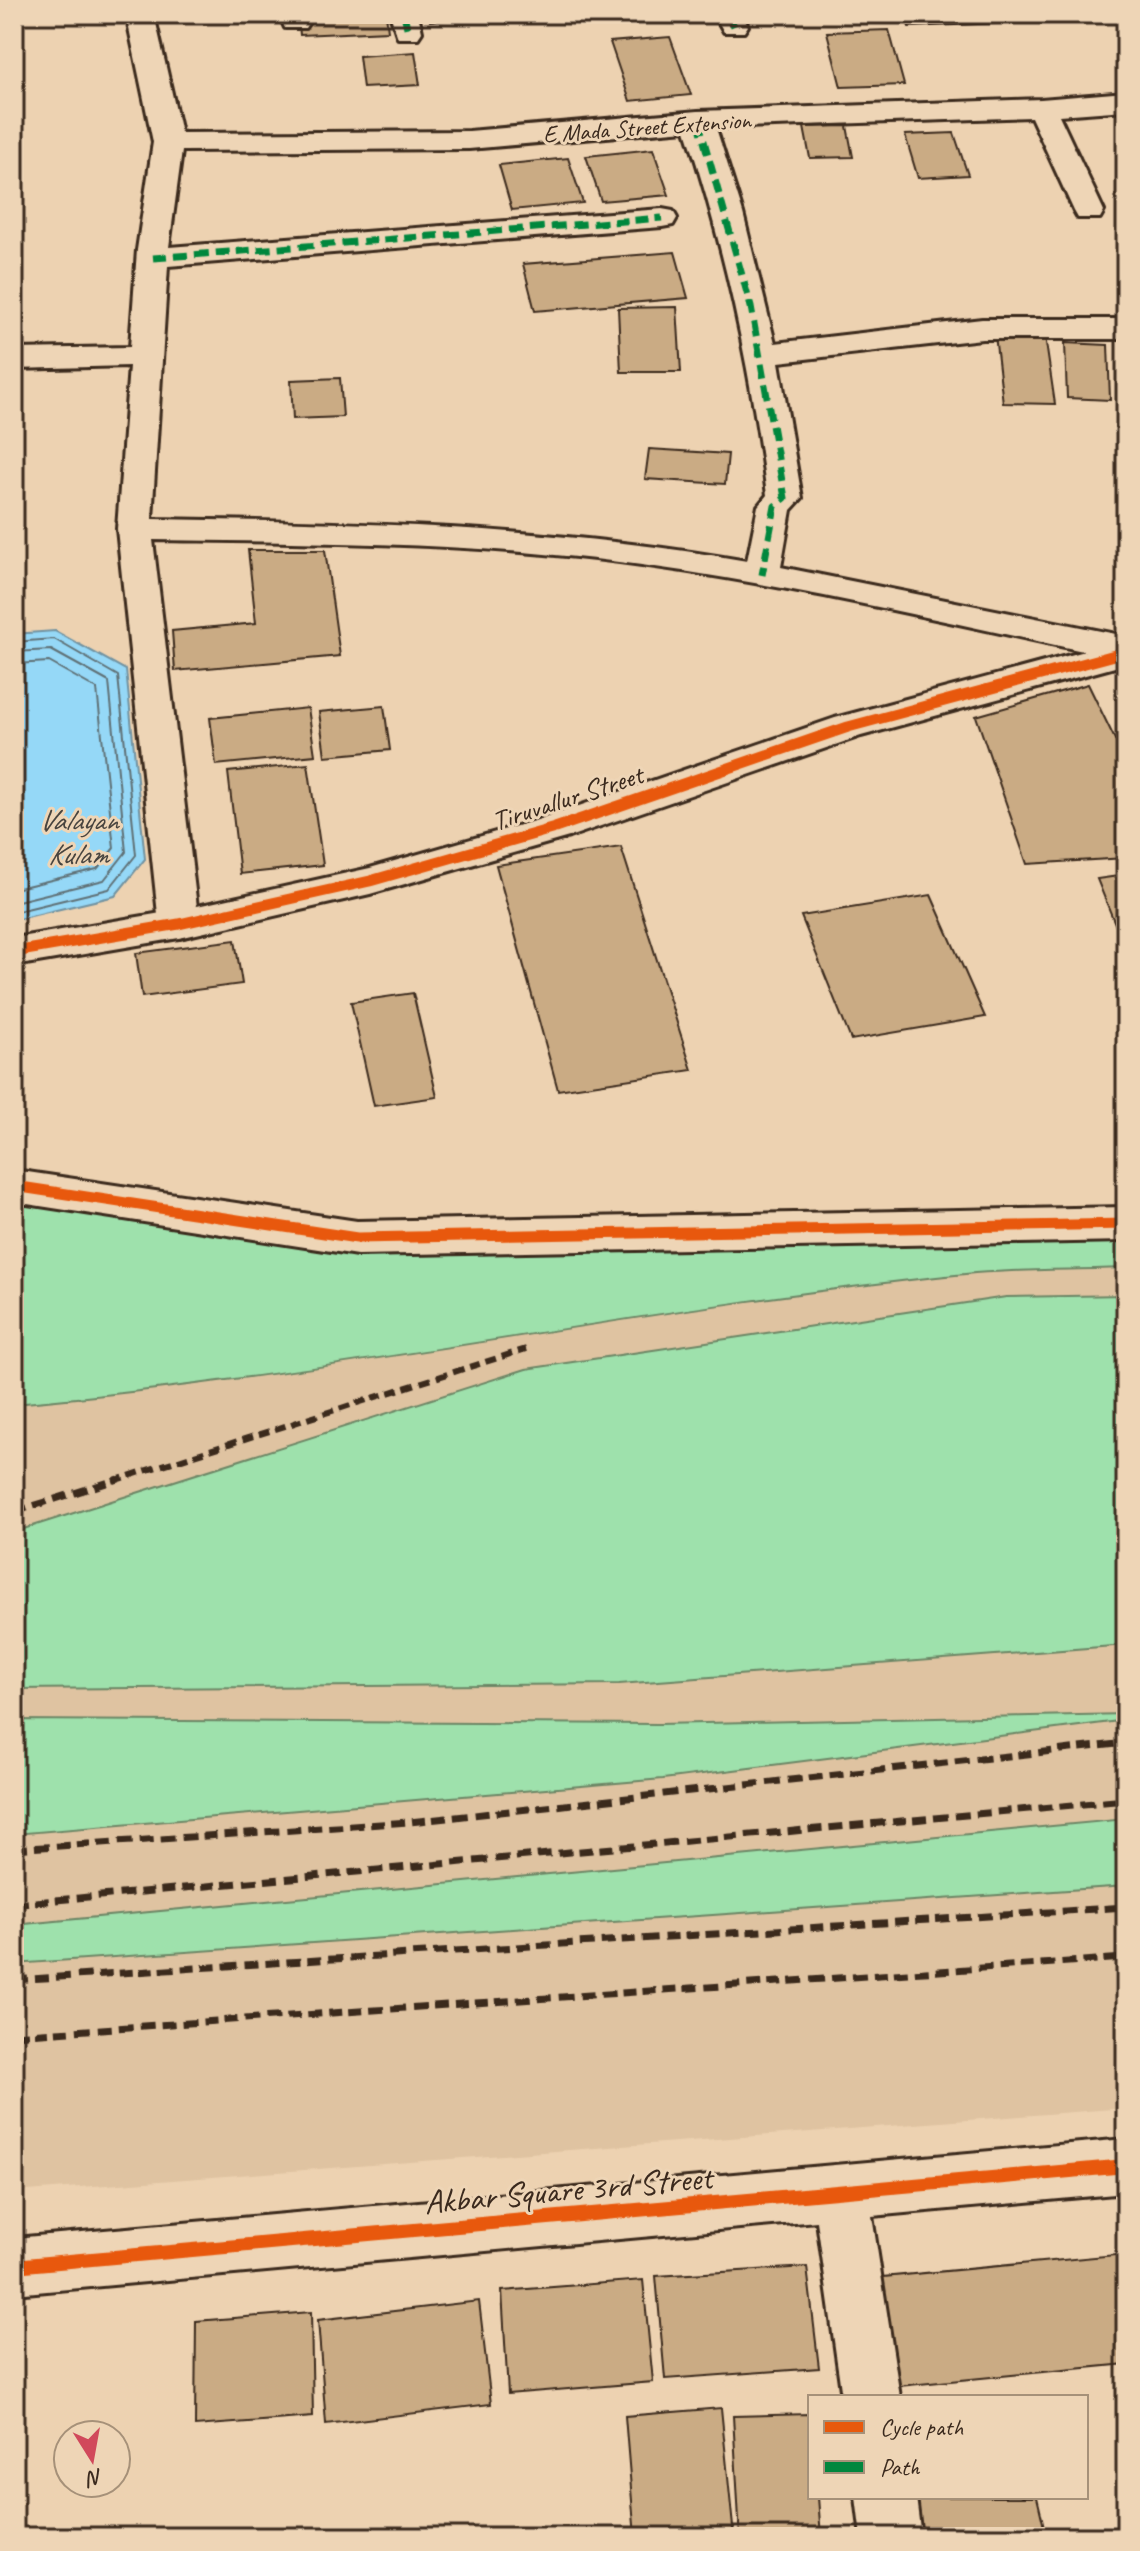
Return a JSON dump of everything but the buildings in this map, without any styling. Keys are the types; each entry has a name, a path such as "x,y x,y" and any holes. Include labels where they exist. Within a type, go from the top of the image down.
{"street":[{"path":"140,14 168,142 153,258 134,529 179,924"},
{"name":"E Mada Street Extension","path":"168,142 469,140 698,120 1041,108 1126,101"},
{"path":"1041,108 1089,211"},
{"path":"698,120 729,211 771,395 785,498 775,506 762,575"},
{"path":"153,258 662,218"},
{"path":"761,354 982,329 1126,329"},
{"path":"14,359 148,356"},
{"path":"134,529 419,535 597,549 762,575 1126,650"},
{"name":"Tiruvallur Street","path":"14,952 179,924 370,881 555,828 848,727 1126,650"},
{"path":"14,1186 357,1238 1126,1224"},
{"name":"Akbar Square 3rd Street","path":"14,2266 1126,2166"},
{"path":"841,2194 871,2395"},
{"path":"886,2499 891,2537"}],"shaded area":[{"path":"1126,1242 1126,2108 14,2192 14,1245"}],"green space":[{"path":"14,1204 358,1244 1126,1233 1126,1268 975,1273 854,1287 255,1376 14,1404"},
{"path":"1126,1295 1126,1645 619,1684 14,1689 14,1532 526,1369 1006,1297"},
{"path":"1126,1714 1126,1720 663,1779 14,1834 14,1720 659,1724"},
{"path":"1126,1819 1126,1886 14,1964 14,1925"}],"water":[{"name":"Valayan Kulam","path":"55,631 126,670 145,859 115,896 14,920 14,634"}],"railway":[{"path":"113,1481 526,1349"},
{"path":"14,1512 119,1479"},
{"path":"14,1849 410,1822 1126,1743"},
{"path":"14,1904 1126,1800"},
{"path":"14,1980 1126,1907"},
{"path":"14,2035 1126,1958"}],"marked path":[{"path":"404,14 408,32"},
{"path":"728,14 734,26"},
{"path":"698,120 727,213 751,307 785,498 775,506 762,575"},
{"path":"153,258 662,218"}],"cycle path":[{"path":"14,952 179,924 370,881 555,828 848,727 1126,652"},
{"path":"14,1186 357,1238 1126,1224"},
{"path":"14,2266 1126,2166"}]}
